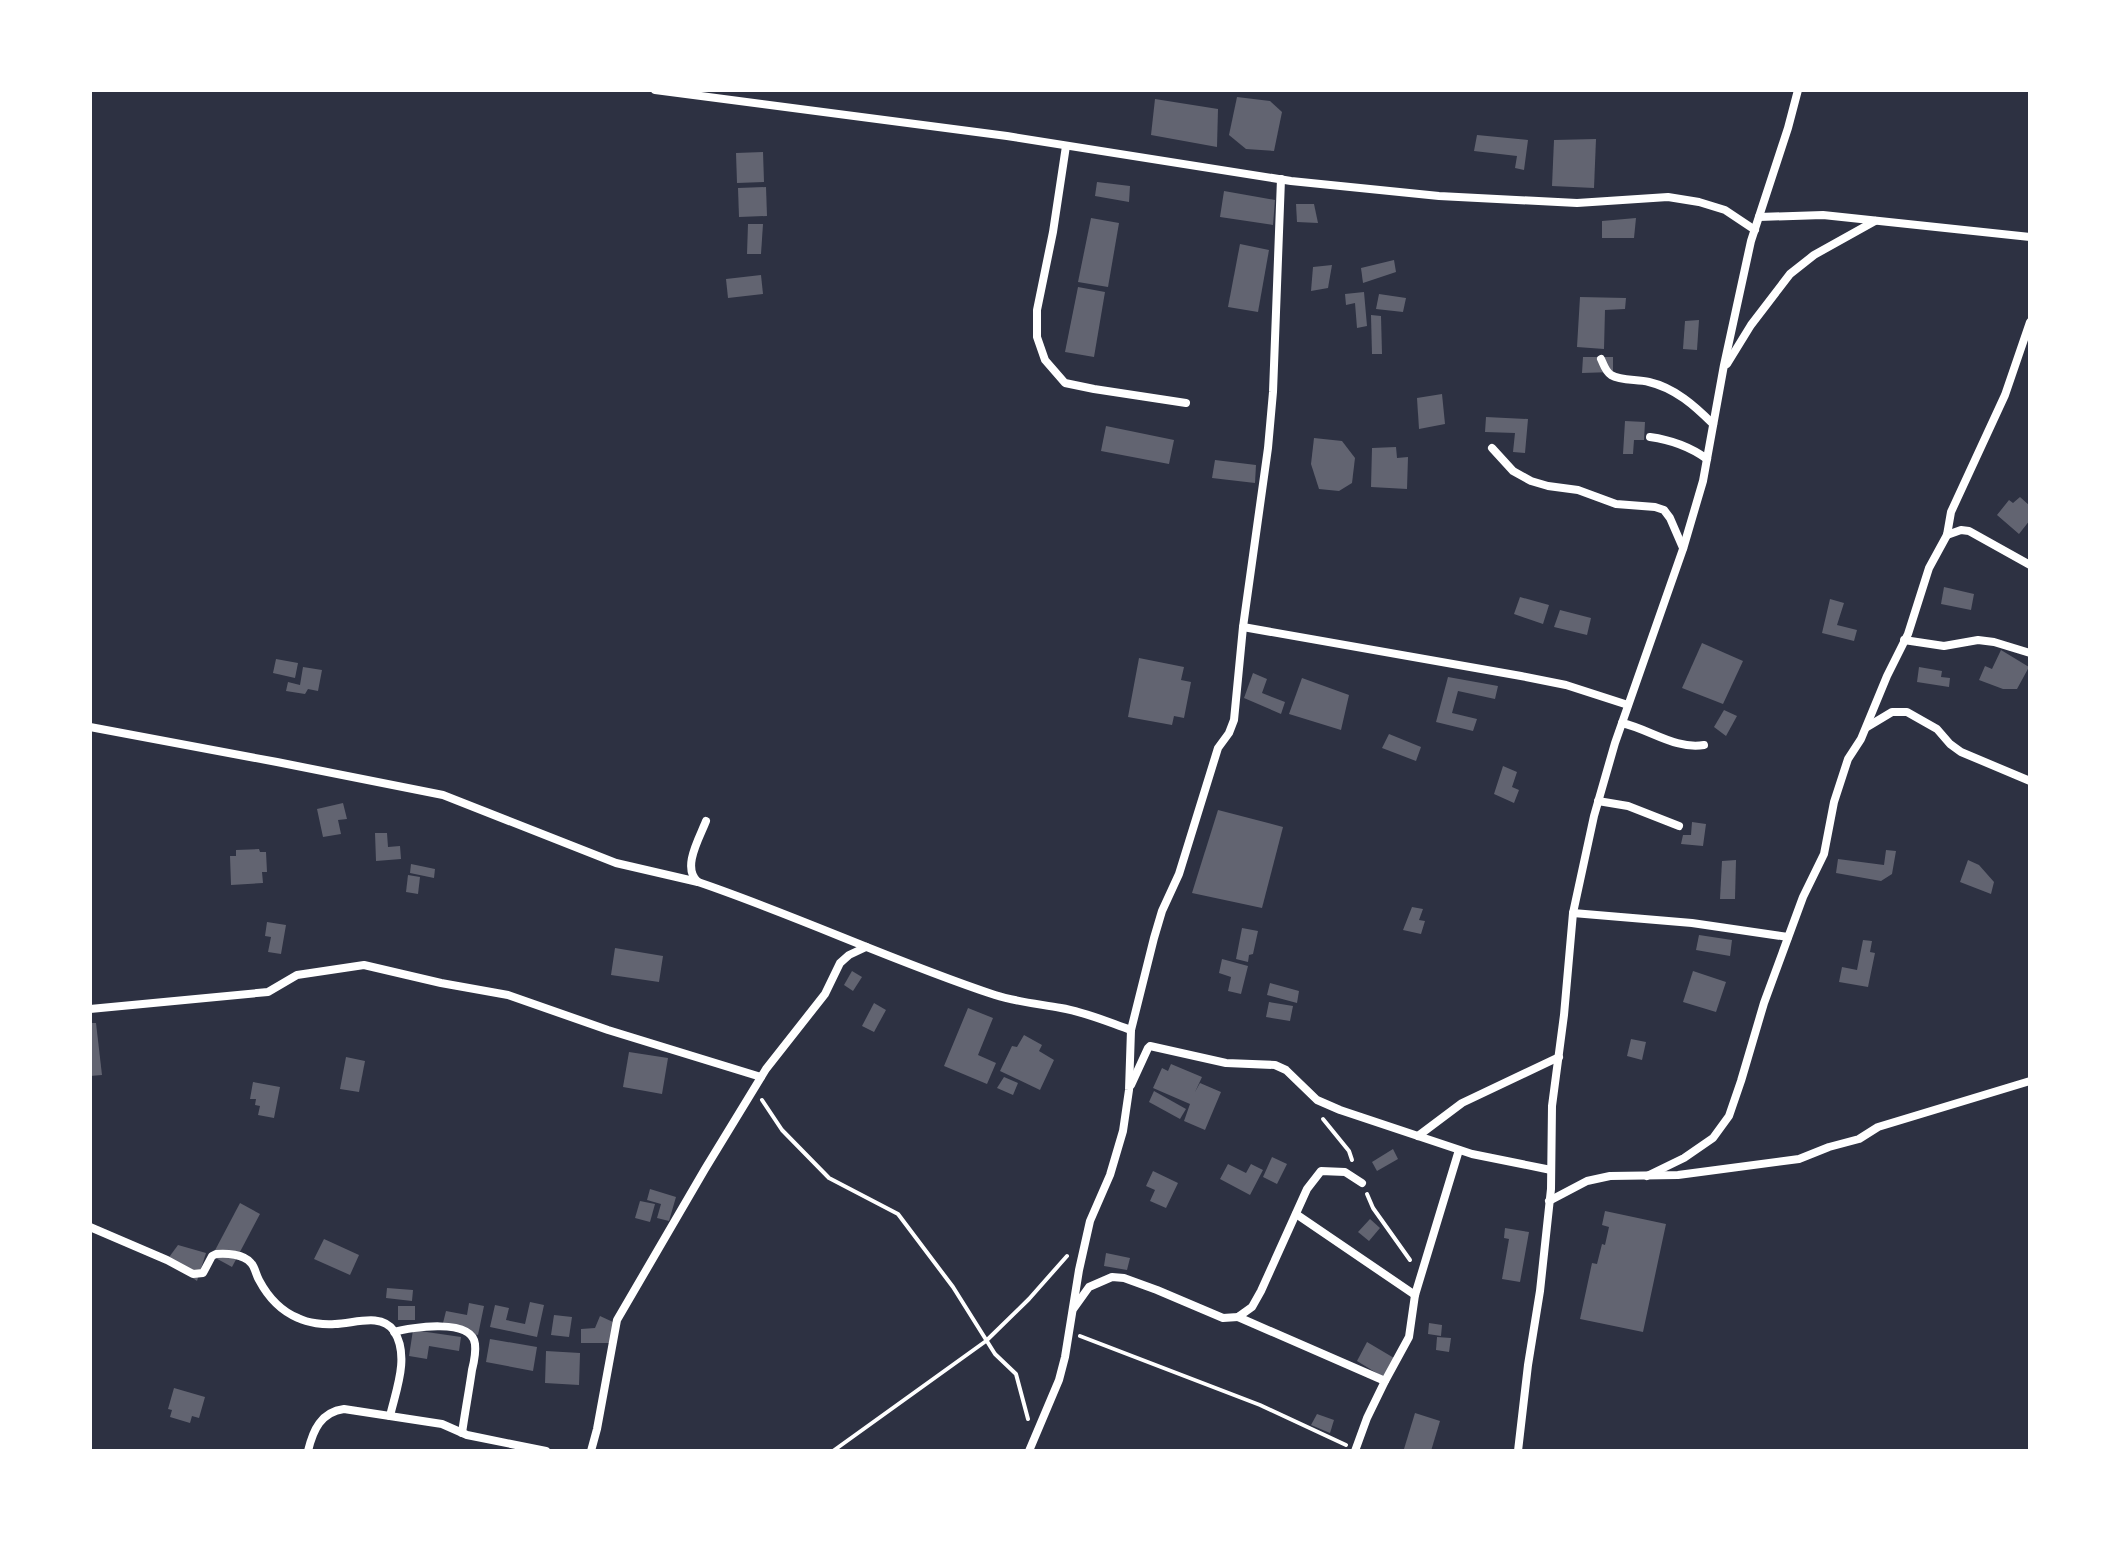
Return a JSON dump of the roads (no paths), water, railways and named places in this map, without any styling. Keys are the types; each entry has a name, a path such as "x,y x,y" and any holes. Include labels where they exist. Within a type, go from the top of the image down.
{"street":[{"path":"655,90 906,121 1281,179 1439,196 1577,203 1668,197 1725,210 1755,230"},
{"path":"1518,1451 1540,1291 1549,1201 1552,1106 1573,913 1598,801 1703,481 1723,371 1755,230 1798,90"},
{"path":"1066,146 1037,310 1037,337 1045,360 1065,383 1186,403"},
{"path":"1029,1451 1059,1380 1089,1229 1123,1131 1129,1090 1131,1030 1162,911 1179,874 1218,748 1234,720 1273,392 1281,179"},
{"path":"1759,217 1823,215 2030,237"},
{"path":"1723,371 1751,325 1790,274 1814,255 1876,221"},
{"path":"1647,1176 1684,1158 1713,1138 1729,1116 1764,1003 1803,897 1824,854 1834,802 1848,759 1861,739 1908,634 1929,568 1947,535 1951,512 2005,395 2030,322"},
{"path":"1601,359 1613,376 1652,383 1676,393 1713,424"},
{"path":"1650,437 1673,441 1707,459"},
{"path":"1492,448 1513,471 1531,481 1578,490 1616,504 1664,510 1683,549"},
{"path":"1947,535 1961,530 1969,531 2030,565"},
{"path":"1243,627 1551,682 1628,705"},
{"path":"1904,640 1944,646 1978,640 2030,653"},
{"path":"1866,727 1892,712 1907,712 1937,729 1961,752 2030,781"},
{"path":"1622,723 1682,745 1704,745"},
{"path":"90,727 443,795 616,863 698,882 749,900 997,996 1074,1011 1131,1030"},
{"path":"1598,801 1628,806 1679,826"},
{"path":"698,882 691,872 706,821"},
{"path":"1573,913 1692,923 1788,937"},
{"path":"591,1451 617,1320 761,1077 825,994 840,963 866,947"},
{"path":"90,1009 268,992 297,975 364,965 508,995 608,1030 761,1077"},
{"path":"1129,1090 1150,1046 1226,1063 1275,1065 1286,1070 1317,1100 1340,1110 1459,1150 1551,1170"},
{"path":"1418,1136 1462,1103 1559,1057"},
{"path":"1549,1201 1587,1181 1610,1176 1678,1175 1799,1159 1859,1139 1878,1127 2030,1081"},
{"path":"1355,1450 1385,1381 1409,1337 1415,1295 1459,1150"},
{"path":"1238,1317 1252,1307 1307,1189 1321,1171 1345,1172 1362,1183"},
{"path":"1296,1214 1415,1295"},
{"path":"90,1227 193,1274 203,1273 216,1254 244,1258 251,1263 267,1295 300,1320 335,1324 376,1320 388,1325 394,1332 402,1362 390,1416"},
{"path":"1073,1310 1089,1287 1112,1277 1124,1278 1223,1318 1238,1317 1385,1381"},
{"path":"394,1332 422,1325 464,1330 472,1335 474,1356 462,1433"},
{"path":"308,1451 322,1418 330,1412 344,1409 442,1424 462,1433 546,1451"}]}
